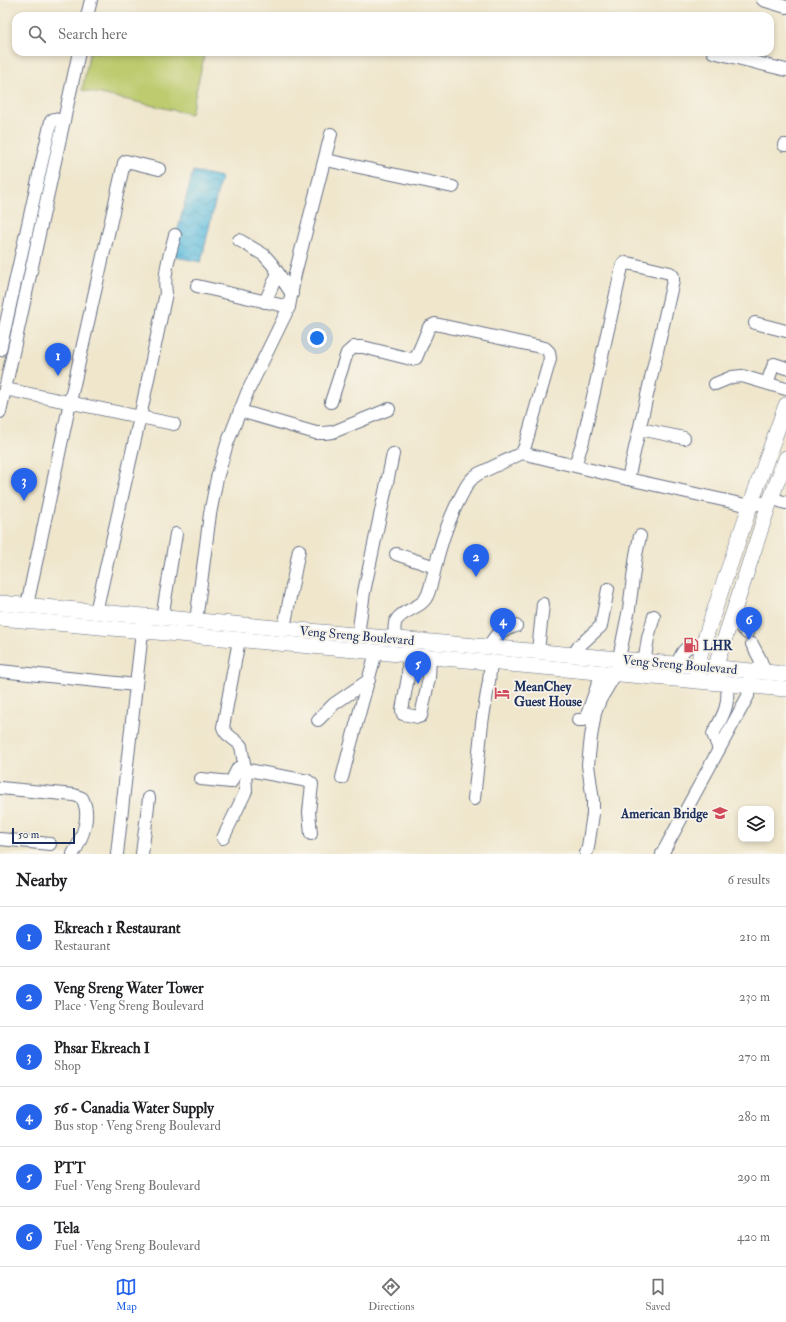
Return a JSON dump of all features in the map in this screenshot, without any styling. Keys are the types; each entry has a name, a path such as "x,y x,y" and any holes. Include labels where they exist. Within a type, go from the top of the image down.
{"main road":[{"path":"697,681 702,646 786,405"},
{"path":"722,683 717,668 718,659 770,500 786,458"},
{"name":"Veng Sreng Boulevard","path":"0,603 394,638 430,657 491,655 538,651 619,659 643,668 697,681 786,689"},
{"name":"Veng Sreng Boulevard","path":"0,618 376,652 409,647 491,655 609,673 677,664 786,674"}],"street":[{"path":"88,12 91,0"},
{"path":"763,0 786,7"},
{"path":"0,412 78,56"},
{"path":"729,56 786,70"},
{"path":"0,350 51,121 63,121"},
{"path":"196,621 210,514 217,478 227,444 247,393 288,307 292,294 295,274 326,160 331,134"},
{"path":"326,160 453,188"},
{"path":"27,606 70,402 124,163 126,161 159,169"},
{"path":"96,612 166,293 165,279 175,235"},
{"path":"239,240 264,254 292,294"},
{"path":"575,465 583,441 620,274 624,263 665,272 673,276 673,281 628,479"},
{"path":"265,302 278,273"},
{"path":"197,286 288,307"},
{"path":"755,323 786,331"},
{"path":"331,402 347,353 354,346 411,359 416,358 429,326 435,324 545,348 549,352 550,359 526,446 522,453 478,474 468,483 453,510 428,595 424,602 419,606 398,618 395,624 394,638"},
{"path":"767,383 774,364 786,368"},
{"path":"715,384 732,376 742,376 786,389"},
{"path":"5,389 174,424"},
{"path":"240,411 316,433 324,433 333,432 388,409"},
{"path":"640,429 684,438"},
{"path":"522,453 628,479 750,506 770,500 777,500 786,503"},
{"path":"358,635 364,592 393,454"},
{"path":"162,618 176,534"},
{"path":"578,720 584,720 586,718 609,673 619,659 629,609 640,536"},
{"path":"284,628 298,550"},
{"path":"396,554 435,567"},
{"path":"573,655 579,646 601,626 608,589"},
{"path":"538,651 543,604"},
{"path":"117,854 144,616"},
{"path":"643,668 648,638 654,616"},
{"path":"662,854 748,696 749,686 758,671 760,659 750,639 732,618"},
{"path":"474,799 482,723 490,680 492,641 501,631 516,626"},
{"path":"223,838 246,791 245,769 241,746 238,742 227,735 223,727 239,640"},
{"path":"677,664 682,652 691,645 702,646"},
{"path":"409,647 408,677 402,710 403,714 418,717 423,713 429,678 430,657"},
{"path":"342,778 376,652"},
{"path":"0,671 136,685"},
{"path":"586,854 593,814 593,801 588,765 591,737 595,713 609,673"},
{"path":"318,720 334,704 369,680"},
{"path":"719,749 713,734 725,712 728,699 722,683"},
{"path":"201,779 231,782 238,768 310,782 312,784 309,812 311,834"},
{"path":"0,788 74,795 82,798 85,803 83,835 73,854"},
{"path":"142,854 149,798"},
{"path":"0,839 50,844"}],"green space":[{"path":"89,56 204,56 191,114 82,90"}],"water":[{"path":"193,171 221,177 201,262 171,256"}],"place":[{"name":"Ekreach 1 Restaurant","path":"58,376"},
{"name":"Phsar Ekreach I","path":"24,501"},
{"name":"Veng Sreng Water Tower","path":"476,577"},
{"name":"Tela","path":"749,640"},
{"name":"56 - Canadia Water Supply","path":"503,641"},
{"name":"LHR","path":"691,645"},
{"name":"PTT","path":"418,684"},
{"name":"MeanChey Guest House","path":"502,693"},
{"name":"American Bridge","path":"720,813"}]}
